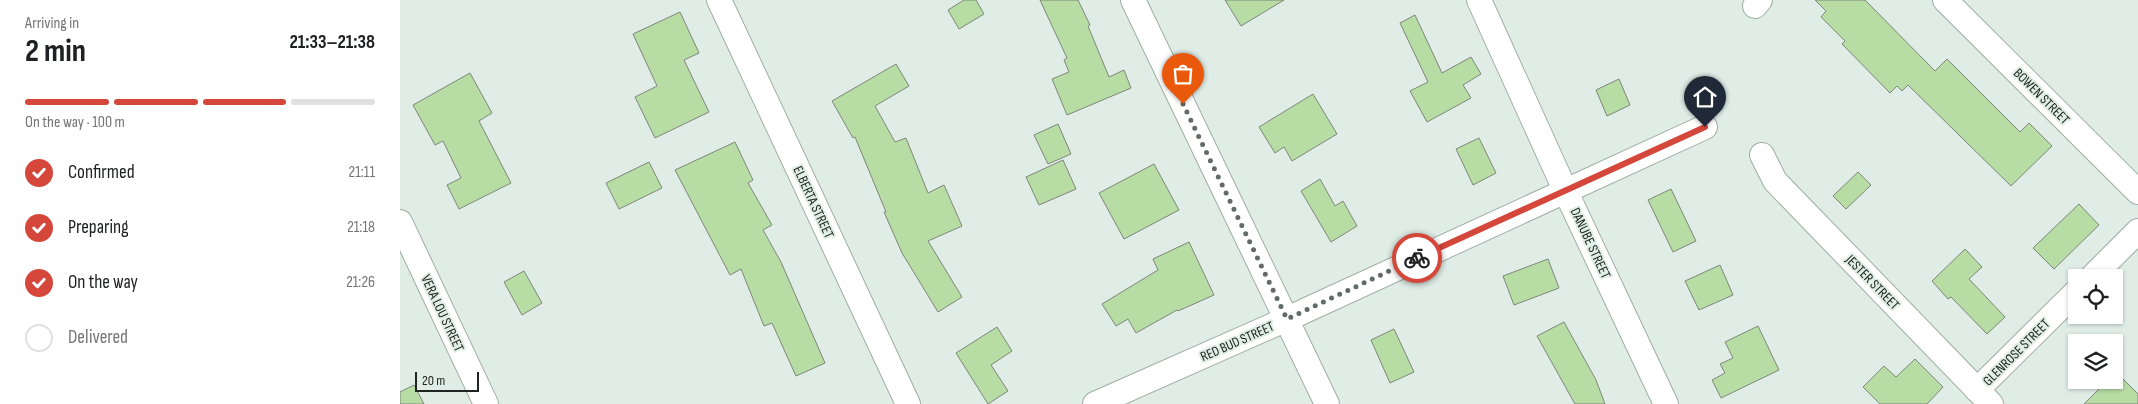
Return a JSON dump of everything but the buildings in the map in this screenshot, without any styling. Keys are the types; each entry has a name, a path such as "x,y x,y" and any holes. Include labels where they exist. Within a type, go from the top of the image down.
{"street":[{"name":"ELBERTA STREET","path":"719,0 908,404"},
{"path":"1133,0 1327,404"},
{"name":"DANUBE STREET","path":"1479,0 1565,190 1666,404"},
{"name":"BOWEN STREET","path":"1945,0 2138,192"},
{"name":"RED BUD STREET","path":"1095,404 1287,319 1705,127"},
{"name":"JESTER STREET","path":"1762,155 1775,181 1984,397"},
{"name":"VERA LOU STREET","path":"400,222 486,404"},
{"path":"2100,269 2138,231"},
{"name":"GLENROSE STREET","path":"1984,397 2068,301"}],"way so far":[{"path":"1183,104 1287,319 1417,258"}],"route":[{"path":"1417,258 1705,127"}]}
